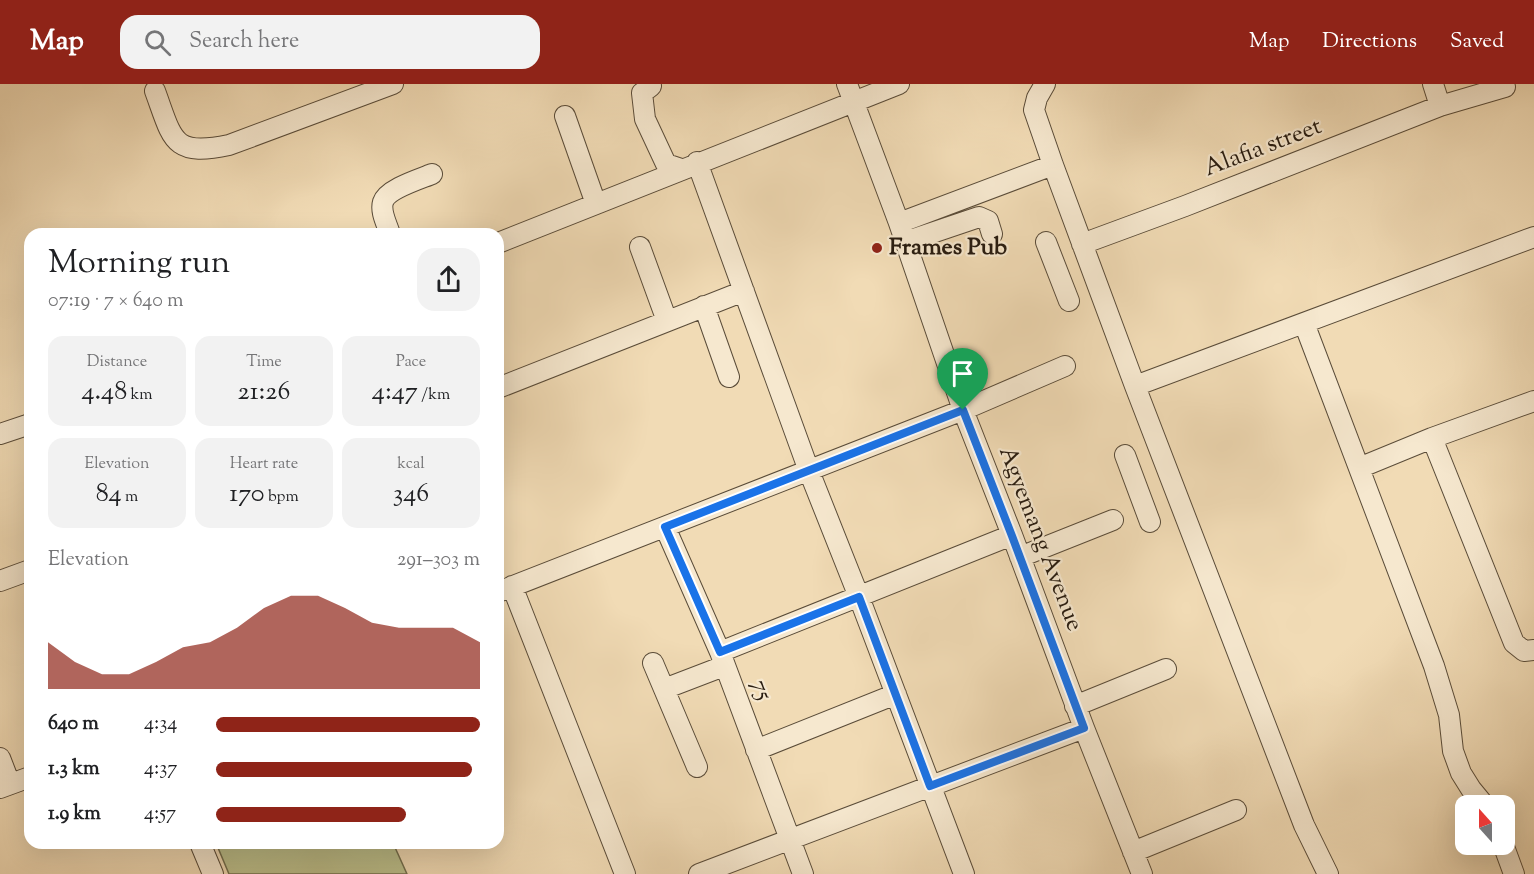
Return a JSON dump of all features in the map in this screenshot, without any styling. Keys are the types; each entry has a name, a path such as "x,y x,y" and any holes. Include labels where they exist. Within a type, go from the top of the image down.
{"street":[{"path":"155,91 172,136 185,148 205,150 229,145 393,84"},
{"path":"504,241 689,166 850,93 899,84"},
{"path":"1045,84 1036,98 1034,110 1053,165 1135,386 1304,825 1328,874"},
{"path":"1433,84 1440,106"},
{"path":"651,86 642,93 645,119 666,164 689,166"},
{"name":"Alafia street","path":"1082,243 1185,206 1440,106 1505,87"},
{"name":"Agyemang Avenue","path":"850,93 899,223 963,410 1075,706 1142,874"},
{"path":"565,116 596,204"},
{"path":"899,223 1053,165"},
{"path":"689,166 744,291 809,471 964,874"},
{"path":"388,228 383,213 384,201 392,192 432,174"},
{"path":"905,242 979,217 988,221 992,234"},
{"path":"1135,386 1534,237"},
{"path":"1046,242 1069,301"},
{"path":"640,246 667,321"},
{"path":"1058,275 1089,264"},
{"path":"504,386 744,291"},
{"path":"704,306 729,377"},
{"path":"1304,323 1434,666 1449,715 1453,751 1461,773 1476,795"},
{"path":"625,874 505,589 963,410 1065,366"},
{"path":"1359,468 1432,438 1534,401"},
{"path":"0,434 24,426"},
{"path":"1432,438 1514,643 1524,651 1534,650"},
{"path":"1125,455 1150,522"},
{"path":"1139,492 1171,480"},
{"path":"1020,557 1113,520"},
{"name":"75","path":"665,527 722,659 803,874"},
{"path":"664,689 722,659 859,597 1012,536"},
{"path":"0,581 24,572"},
{"path":"653,663 697,767"},
{"path":"1075,706 1166,669"},
{"path":"756,750 896,694"},
{"path":"699,874 1084,728"},
{"path":"0,758 5,786 24,779"},
{"path":"1133,852 1236,810"},
{"path":"202,849 211,874"},
{"path":"1507,855 1514,874"}],"green space":[{"path":"219,849 396,849 407,874 229,874"}],"place":[{"name":"Frames Pub","path":"877,248"}],"route":[{"path":"963,410 1084,728 930,786 859,597 720,652 665,527 963,410"}]}
